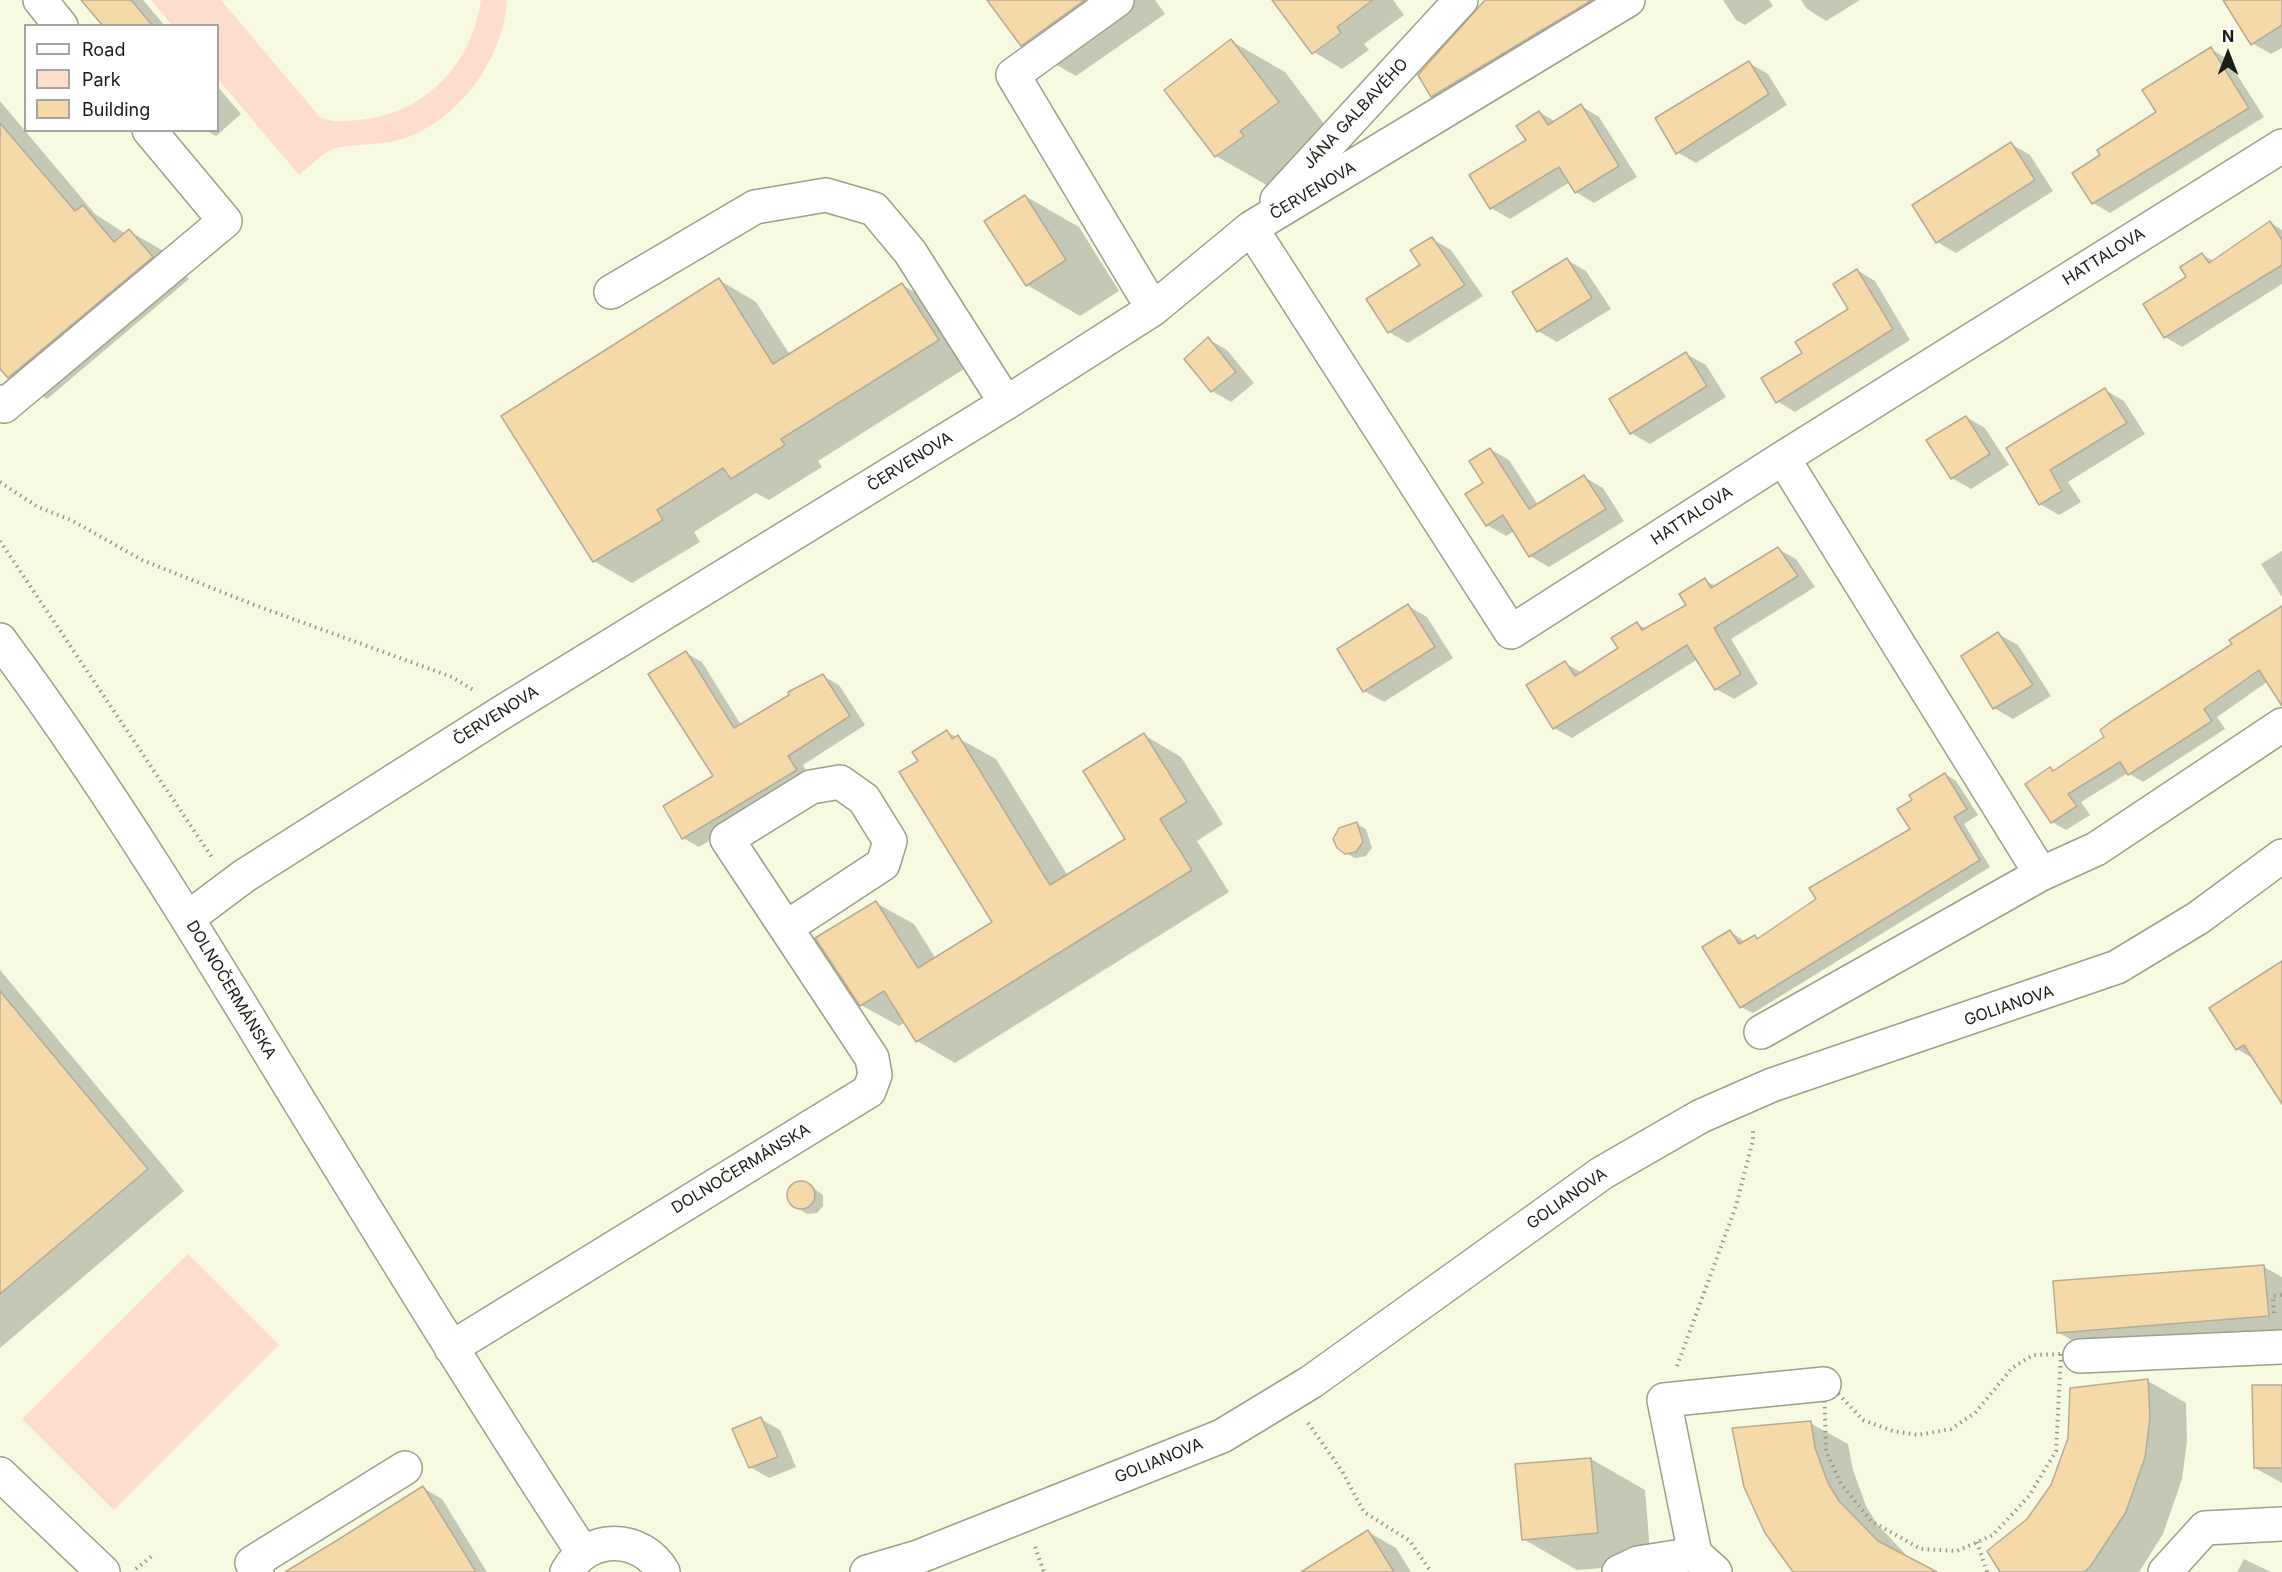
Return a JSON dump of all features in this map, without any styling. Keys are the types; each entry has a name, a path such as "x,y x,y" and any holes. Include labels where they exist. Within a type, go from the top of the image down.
{"street":[{"path":"39,0 59,24"},
{"path":"1117,0 1013,75 1153,309"},
{"name":"JÁNA GALBAVÉHO","path":"1251,228 1461,0"},
{"name":"ČERVENOVA","path":"188,918 244,876 501,713 1006,403 1153,309 1251,228 1628,0"},
{"path":"0,402 4,406 225,221 151,132"},
{"name":"HATTALOVA","path":"1251,228 1511,632 1783,458 2282,146"},
{"path":"611,292 755,207 826,195 874,209 910,252 1006,403"},
{"path":"1783,458 2041,874"},
{"name":"DOLNOČERMÁNSKA","path":"0,640 94,771 188,918 451,1348 575,1562 603,1544 630,1545 646,1552 663,1572"},
{"path":"1761,1032 2041,874 2096,849 2282,725"},
{"name":"DOLNOČERMÁNSKA","path":"451,1348 869,1090 874,1075 872,1058 788,927 727,839 811,787 840,782 864,799 890,842 883,864 788,927"},
{"name":"GOLIANOVA","path":"867,1572 918,1557 1222,1436 1311,1382 1602,1173 1701,1116 1772,1086 2117,968 2198,918 2282,856"},
{"path":"2080,1356 2282,1347"},
{"path":"1619,1572 1638,1563 1705,1563 1665,1400 1824,1384"},
{"path":"257,1572 252,1563 405,1468"},
{"path":"0,1474 103,1572"},
{"path":"2165,1572 2205,1528 2282,1524"}],"path":[{"path":"0,482 38,507 71,519 142,560 252,604 452,676 490,700 501,713"},
{"path":"0,541 217,864"},
{"path":"1665,1400 1736,1206 1753,1140 1753,1122"},
{"path":"2061,1354 2056,1452 2029,1496 1994,1534 1957,1551 1921,1549 1871,1521 1841,1484 1826,1451 1824,1384 1833,1388 1863,1420 1893,1431 1918,1435 1951,1429 1975,1413 2012,1368 2033,1355 2061,1354"},
{"path":"1305,1419 1342,1471 1364,1512 1410,1541 1431,1572"},
{"path":"1032,1540 1044,1572"},
{"path":"1977,1542 1987,1572"},
{"path":"132,1572 152,1556"}],"green space":[{"path":"151,0 221,0 319,116 339,121 359,120 383,116 405,108 424,96 456,65 476,23 481,0 507,0 504,23 497,45 474,86 458,104 420,132 399,140 336,148 319,158 299,175 219,80 219,24 171,24"},
{"path":"188,1254 279,1345 114,1510 22,1419"}],"building":[{"path":"81,0 131,0 151,24 101,24"},
{"path":"987,0 1085,0 1021,46"},
{"path":"1272,0 1373,0 1337,27 1341,33 1312,54"},
{"path":"1485,0 1592,0 1431,97 1418,75"},
{"path":"2223,0 2282,0 2282,25 2251,45"},
{"path":"1231,39 1279,102 1240,131 1244,136 1215,157 1164,90"},
{"path":"2211,47 2249,108 2092,204 2072,173 2100,155 2097,150 2156,112 2142,90"},
{"path":"1749,61 1769,94 1676,154 1655,118"},
{"path":"1581,104 1619,166 1575,193 1559,167 1490,209 1469,175 1526,140 1516,126 1539,111 1548,125"},
{"path":"0,123 75,211 83,205 114,242 129,229 153,257 8,378 0,369"},
{"path":"2011,142 2035,180 1936,243 1912,205"},
{"path":"1025,195 1066,260 1026,286 984,221"},
{"path":"2270,221 2282,240 2282,265 2164,338 2143,304 2186,277 2180,267 2202,253 2209,263"},
{"path":"1432,237 1465,285 1388,333 1366,299 1420,265 1410,250"},
{"path":"1567,258 1592,298 1537,332 1512,292"},
{"path":"1857,269 1893,329 1776,403 1761,378 1802,353 1795,342 1848,309 1833,284"},
{"path":"719,278 773,364 902,283 939,340 781,439 785,445 731,479 723,468 657,510 663,520 593,562 501,416"},
{"path":"1208,337 1236,372 1211,392 1184,359"},
{"path":"1686,352 1707,386 1630,434 1609,399"},
{"path":"2105,388 2127,423 2050,470 2062,491 2039,505 2006,448"},
{"path":"1966,416 1990,454 1951,479 1926,440"},
{"path":"1490,448 1529,509 1584,475 1606,509 1529,557 1503,515 1486,526 1465,494 1483,483 1469,461"},
{"path":"1778,547 1798,576 1714,628 1741,674 1715,690 1687,645 1553,729 1526,685 1565,661 1575,676 1618,648 1611,638 1637,622 1642,630 1686,605 1679,594 1705,578 1711,588"},
{"path":"1408,604 1435,647 1363,692 1337,649"},
{"path":"2282,606 2282,706 2259,670 2204,709 2212,721 2128,775 2120,762 2068,794 2077,806 2051,823 2025,784 2050,767 2053,771 2104,737 2100,730 2112,721 2232,644 2229,640"},
{"path":"1998,632 2033,685 1993,709 1961,656"},
{"path":"686,651 734,728 789,695 788,692 823,674 850,716 788,756 797,770 682,839 663,806 713,776 648,674"},
{"path":"947,730 952,739 958,735 1050,885 1125,839 1083,771 1144,733 1187,802 1160,819 1192,870 916,1042 884,991 860,1006 815,938 876,901 918,968 992,922 899,772 918,761 912,752"},
{"path":"1945,773 1967,809 1954,817 1980,860 1740,1008 1702,947 1730,930 1739,944 1755,935 1757,939 1816,899 1809,888 1910,829 1897,809 1912,800 1909,795"},
{"path":"1357,822 1363,842 1356,852 1345,854 1337,848 1333,839 1339,828"},
{"path":"2282,961 2282,1104 2244,1045 2236,1050 2209,1008"},
{"path":"0,991 148,1169 0,1294"},
{"path":"801,1181 811,1185 815,1195 811,1205 801,1209 791,1205 787,1195 791,1185"},
{"path":"2264,1265 2269,1316 2057,1333 2053,1281"},
{"path":"2148,1379 2150,1418 2145,1457 2126,1512 2090,1567 2084,1572 2000,1572 1987,1551 2027,1519 2051,1485 2068,1438 2070,1388"},
{"path":"2252,1385 2282,1385 2282,1468 2254,1468"},
{"path":"761,1417 778,1457 749,1468 732,1429"},
{"path":"1811,1421 1815,1448 1828,1483 1839,1501 1878,1541 1937,1572 1793,1572 1765,1533 1744,1487 1732,1428"},
{"path":"1591,1458 1598,1533 1522,1540 1515,1464"},
{"path":"423,1486 476,1572 285,1572 336,1541"},
{"path":"1368,1530 1394,1572 1301,1572"}]}
